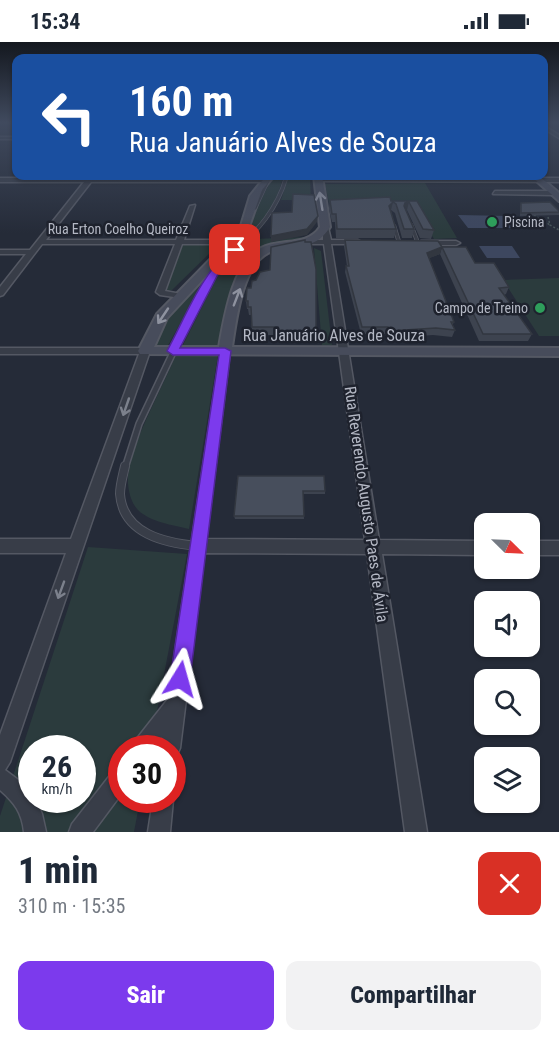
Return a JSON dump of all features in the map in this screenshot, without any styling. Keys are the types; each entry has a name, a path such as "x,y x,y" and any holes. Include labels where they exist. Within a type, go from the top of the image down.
{"main road":[{"path":"145,351 161,317 178,296 244,230 250,217 254,192 265,180"},
{"name":"Rua Reverendo Augusto Paes de Ávila","path":"318,180 326,235"},
{"path":"539,180 556,196"},
{"path":"225,351 235,302 252,262 264,250 306,242 326,235"},
{"name":"Rua Januário Alves de Souza","path":"145,351 559,352"}],"street":[{"path":"1,181 31,180"},
{"path":"0,293 88,180"},
{"path":"495,193 556,196"},
{"path":"178,296 160,292 193,206"},
{"path":"306,242 326,235 367,242"},
{"name":"Rua Reverendo Augusto Paes de Ávila","path":"326,235 416,832"},
{"name":"Rua Erton Coelho Queiroz","path":"40,242 232,242"},
{"path":"388,243 456,243"},
{"path":"0,252 32,252"},
{"name":"Rua Januário Alves de Souza","path":"0,351 145,351"},
{"path":"0,762 145,351"},
{"path":"172,735 225,351"},
{"path":"0,546 76,546"},
{"path":"198,546 474,548"},
{"path":"540,548 559,548"},
{"path":"152,735 177,701"},
{"path":"0,778 20,792 28,802 34,819 34,832"},
{"path":"80,832 108,795"},
{"path":"159,832 161,813"}],"lane":[{"path":"222,261 265,223 273,210 284,180"},
{"path":"393,222 399,243"},
{"path":"410,223 418,243"},
{"path":"198,546 160,539 139,528 124,514 118,495 121,476 136,432 173,351 232,242"}],"path":[{"path":"534,215 559,230"},
{"path":"548,217 550,225"}],"shaded area":[{"path":"271,180 282,180 273,204 262,221 240,242"},
{"path":"288,180 310,180 311,200 281,200"},
{"path":"425,183 457,238 434,239 411,202 329,203 325,184"},
{"path":"306,237 305,240 270,244 259,248 251,255 237,278 217,346 183,345 221,269 232,257 254,239"},
{"path":"183,245 212,245 215,248 172,290 168,291 166,289"},
{"path":"314,248 321,251 332,345 322,346"},
{"path":"214,263 166,349 156,348 157,338 169,315"},
{"name":"Campo de Treino","path":"559,278 559,336 539,336 503,280"},
{"path":"176,355 218,355 189,529 162,523 143,514 133,503 128,484 130,462 135,448"},
{"path":"88,547 187,554 152,735 108,735 108,813 138,813 134,832 0,832 0,816 18,761 18,813 96,813 96,735 26,735"}],"water":[{"name":"Piscina","path":"458,215 516,216 527,228 468,228"},
{"name":"Piscina","path":"479,246 512,246 520,258 487,258"}],"building":[{"path":"293,194 314,195 318,216 307,229 271,236 272,213 292,212"},
{"path":"390,197 391,201 417,201 434,230 423,229 409,202 404,206 414,229 404,229 396,204 393,202 389,206 396,229 337,229 336,214 332,214 330,200"},
{"path":"550,202 559,212 521,213 521,203"},
{"path":"305,240 305,242 311,242 316,269 316,334 278,334 278,327 252,327 251,307 248,307 248,301 246,301 247,288 251,288 252,281 256,280 260,272 270,270 271,247"},
{"path":"345,240 438,241 442,247 427,253 455,330 436,328 389,331 388,327 362,327 346,266 349,266"},
{"path":"442,247 466,247 475,263 494,263 509,287 499,288 532,334 483,334"},
{"path":"238,476 324,476 325,491 303,491 304,516 234,516"}],"place":[{"name":"Piscina","path":"492,222"},
{"name":"Campo de Treino","path":"540,308"}],"route":[{"path":"180,679 225,351 173,351 212,276 222,261 235,250"}]}
